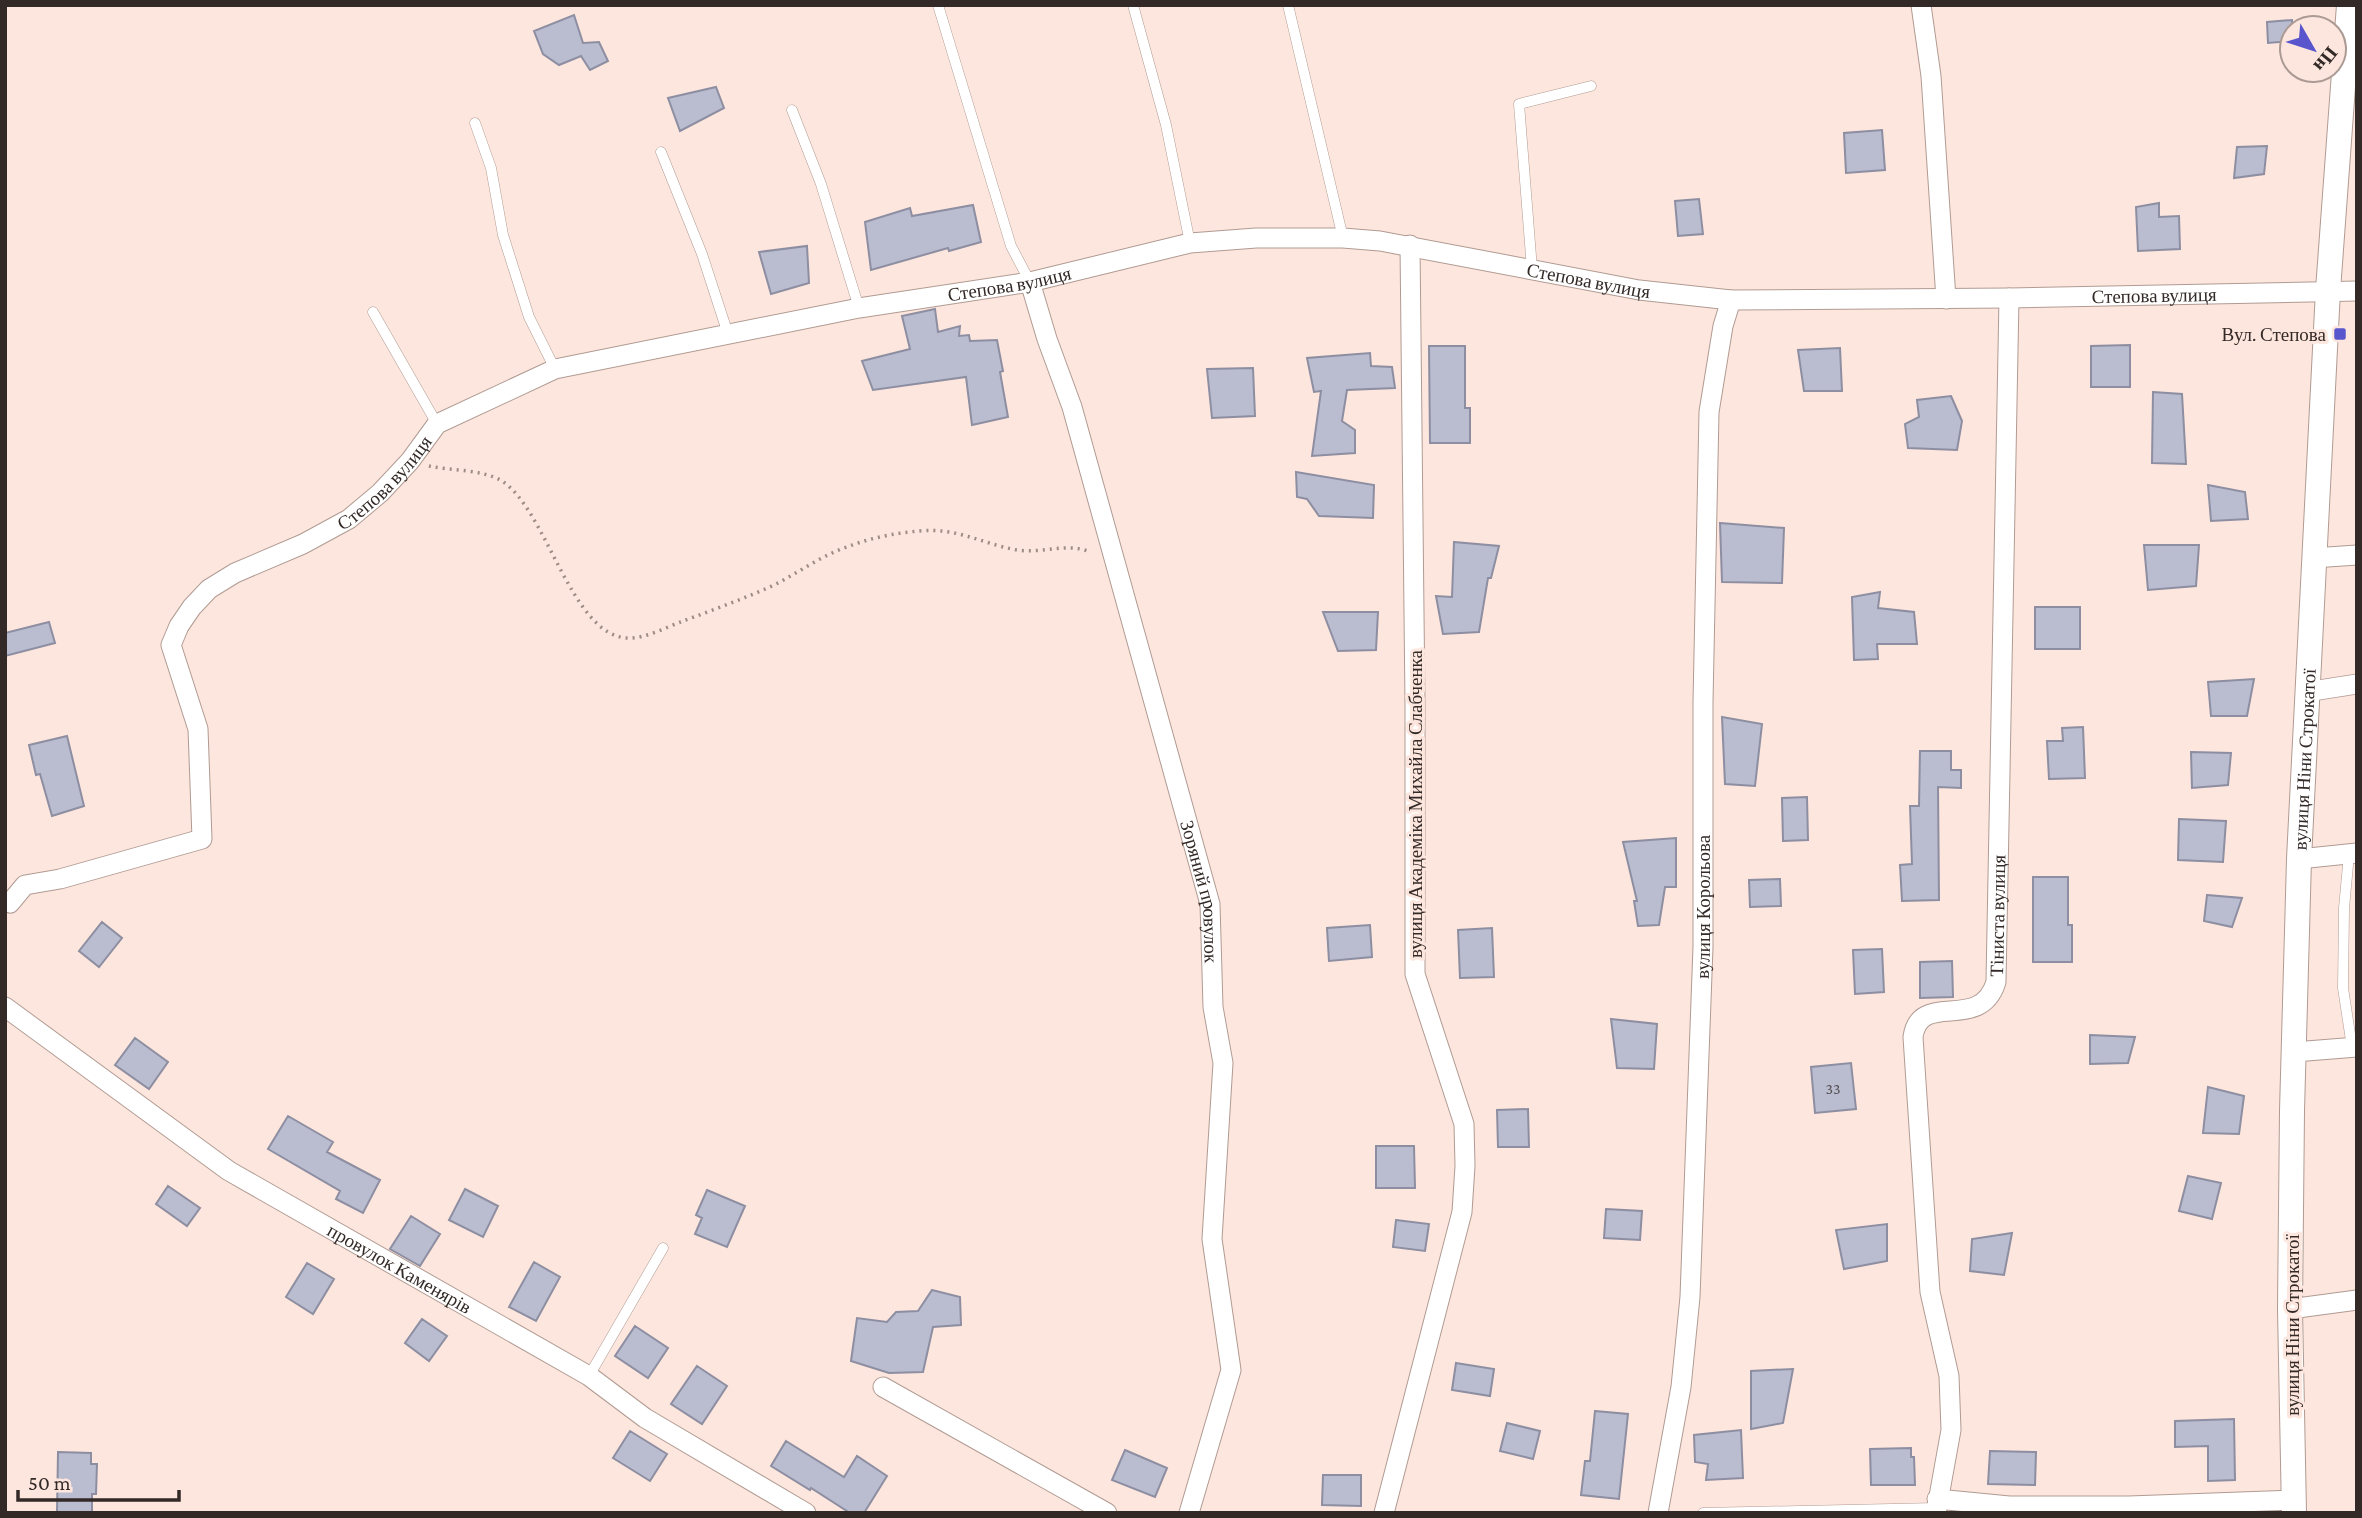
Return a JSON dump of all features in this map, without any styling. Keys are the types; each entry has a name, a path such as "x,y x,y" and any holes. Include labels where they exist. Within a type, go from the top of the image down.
{"street":[{"path":"1921,5 1931,76 1946,299"},
{"name":"вулиця Ніни Строкатої","path":"2294,1506 2290,1309 2299,859 2328,290 2349,5"},
{"name":"Степова вулиця","path":"5,901 10,903 25,884 60,878 202,839 198,729 171,645 179,626 192,607 209,589 236,573 303,544 349,519 380,493 410,461 437,424 555,369 859,308 1030,282 1191,243 1256,238 1343,238 1410,245 1639,290 1731,300 2357,291"},
{"name":"вулиця Академіка Михайла Слабченка","path":"1384,1513 1462,1212 1465,1166 1464,1124 1415,974 1410,245"},
{"name":"Зоряний провулок","path":"1030,282 1047,340 1072,407 1210,904 1213,1007 1223,1063 1212,1239 1231,1370 1189,1513"},
{"name":"Тіниста вулиця","path":"1937,1507 1951,1430 1950,1376 1930,1292 1913,1037 1915,1024 1924,1016 1969,1010 1983,1004 1992,995 1996,982 2010,298"},
{"name":"вулиця Корольова","path":"1658,1513 1681,1387 1690,1297 1703,947 1703,702 1709,412 1723,326 1731,300"},
{"path":"2313,558 2357,555"},
{"path":"2306,692 2357,684"},
{"path":"2299,859 2353,853"},
{"name":"провулок Каменярів","path":"5,1007 229,1171 589,1376 645,1418 806,1513"},
{"path":"2294,1052 2354,1047"},
{"path":"2290,1309 2357,1300"},
{"path":"883,1387 1107,1513"},
{"path":"1937,1507 2294,1506"}],"lane":[{"path":"938,5 1012,246 1030,282"},
{"path":"1133,5 1166,125 1191,243"},
{"path":"1287,5 1343,238"},
{"path":"1532,269 1519,104 1591,86"},
{"path":"792,110 821,184 859,308"},
{"path":"475,123 491,168 503,235 529,317 555,369"},
{"path":"661,152 702,254 728,334"},
{"path":"373,312 437,424"},
{"path":"2353,853 2344,908 2343,988 2354,1047"},
{"path":"589,1376 663,1248"},
{"path":"1703,1513 1937,1507"}],"path":[{"path":"410,461 499,479 513,489 556,558 571,589 595,622 610,634 628,638 653,632 738,601 846,547 888,536 922,531 947,531 1017,550 1078,547 1117,565"}],"building":[{"path":"574,15 583,43 599,42 608,61 590,70 581,56 559,65 543,54 534,31"},
{"path":"2278,21 2278,42 2268,43 2267,22"},
{"path":"716,87 724,108 680,131 668,98"},
{"path":"1882,130 1885,170 1846,173 1844,133"},
{"path":"2267,146 2264,174 2234,178 2237,147"},
{"path":"1699,199 1703,234 1678,236 1675,201"},
{"path":"2159,203 2159,217 2179,216 2180,249 2138,251 2136,207"},
{"path":"973,205 981,242 949,251 948,248 871,270 865,222 910,208 912,216"},
{"path":"807,246 809,283 771,294 759,252"},
{"path":"935,309 938,332 960,326 959,336 969,335 970,341 997,340 1008,417 972,425 966,377 873,390 862,361 910,349 902,316"},
{"path":"2130,345 2130,387 2091,387 2091,346"},
{"path":"1429,346 1465,346 1465,408 1470,408 1470,443 1430,443"},
{"path":"1840,348 1842,391 1804,391 1798,350"},
{"path":"1370,353 1371,366 1392,367 1395,388 1347,390 1342,421 1355,430 1355,453 1312,456 1321,391 1314,392 1307,358"},
{"path":"1253,368 1255,416 1212,418 1207,369"},
{"path":"2153,392 2182,394 2186,464 2152,463"},
{"path":"1951,396 1962,421 1957,450 1908,448 1905,424 1919,417 1917,400"},
{"path":"1296,472 1374,485 1373,518 1319,516 1307,499 1297,497"},
{"path":"2208,485 2245,492 2248,519 2211,521"},
{"path":"1720,523 1784,528 1782,583 1722,582"},
{"path":"1454,542 1499,546 1491,578 1488,578 1479,632 1443,634 1436,596 1452,597"},
{"path":"2144,545 2199,545 2196,586 2148,590"},
{"path":"1880,592 1878,608 1914,612 1917,644 1877,644 1878,659 1854,660 1852,597"},
{"path":"2035,607 2080,607 2080,649 2035,649"},
{"path":"1323,612 1378,612 1376,650 1338,651"},
{"path":"49,622 55,643 5,656 5,633"},
{"path":"2254,679 2247,716 2211,716 2208,682"},
{"path":"1722,717 1762,724 1755,786 1725,784"},
{"path":"2083,727 2085,778 2049,779 2047,741 2063,741 2062,728"},
{"path":"67,736 84,806 52,816 40,774 36,775 29,745"},
{"path":"1920,751 1951,751 1951,770 1961,770 1961,788 1938,787 1939,900 1902,901 1900,865 1912,864 1910,806 1919,806"},
{"path":"2191,752 2231,753 2228,785 2192,788"},
{"path":"1807,797 1808,840 1783,841 1782,798"},
{"path":"2179,819 2226,821 2223,862 2178,860"},
{"path":"1676,838 1676,887 1665,887 1659,925 1638,926 1634,901 1637,901 1623,842"},
{"path":"2033,877 2068,877 2068,925 2072,925 2072,962 2033,962"},
{"path":"1780,879 1781,906 1750,907 1749,880"},
{"path":"2207,895 2242,898 2232,927 2204,921"},
{"path":"102,922 122,938 99,967 79,951"},
{"path":"1370,925 1372,957 1329,961 1327,928"},
{"path":"1492,928 1494,977 1460,978 1458,930"},
{"path":"1882,949 1884,992 1855,994 1853,950"},
{"path":"1952,961 1953,997 1920,998 1920,962"},
{"path":"1611,1019 1657,1024 1654,1069 1617,1068"},
{"path":"2090,1035 2135,1037 2128,1063 2090,1064"},
{"path":"135,1038 168,1062 149,1089 115,1065"},
{"path":"1851,1063 1856,1109 1815,1113 1811,1067"},
{"path":"2208,1087 2244,1096 2239,1134 2203,1133"},
{"path":"1528,1109 1529,1147 1498,1147 1497,1110"},
{"path":"288,1116 333,1142 327,1152 380,1180 363,1213 336,1199 340,1191 268,1149"},
{"path":"1376,1146 1414,1146 1415,1188 1376,1188"},
{"path":"2188,1176 2221,1183 2212,1219 2179,1211"},
{"path":"168,1186 200,1208 187,1226 156,1204"},
{"path":"465,1189 498,1206 483,1237 449,1220"},
{"path":"707,1190 745,1206 727,1247 695,1234 702,1218 696,1215"},
{"path":"1606,1209 1642,1211 1640,1240 1604,1238"},
{"path":"411,1216 440,1234 420,1266 390,1249"},
{"path":"1396,1220 1429,1224 1425,1251 1393,1247"},
{"path":"1887,1224 1887,1261 1844,1269 1836,1230"},
{"path":"2012,1233 2004,1275 1970,1271 1972,1239"},
{"path":"534,1262 560,1277 536,1321 509,1307"},
{"path":"307,1263 334,1279 313,1314 286,1297"},
{"path":"932,1290 960,1297 961,1325 933,1327 923,1372 889,1373 851,1361 857,1318 887,1322 896,1312 918,1311"},
{"path":"422,1319 447,1336 429,1361 405,1343"},
{"path":"635,1326 668,1348 648,1378 615,1356"},
{"path":"1456,1363 1494,1369 1490,1396 1452,1390"},
{"path":"697,1366 727,1386 702,1424 671,1404"},
{"path":"1793,1369 1783,1423 1751,1429 1751,1371"},
{"path":"1595,1411 1628,1414 1619,1499 1581,1495 1585,1461 1590,1461"},
{"path":"2234,1419 2235,1480 2208,1481 2208,1446 2175,1447 2175,1421"},
{"path":"1507,1423 1540,1431 1533,1459 1500,1451"},
{"path":"1741,1430 1743,1478 1706,1480 1708,1464 1695,1462 1694,1435"},
{"path":"630,1431 667,1454 650,1481 613,1458"},
{"path":"786,1441 844,1477 857,1456 887,1476 864,1513 850,1513 771,1466"},
{"path":"1911,1448 1915,1485 1871,1485 1870,1449"},
{"path":"1125,1450 1167,1468 1155,1497 1112,1480"},
{"path":"1990,1451 2036,1452 2035,1485 1988,1484"},
{"path":"58,1452 91,1453 91,1464 97,1464 92,1513 57,1513"},
{"path":"1323,1475 1361,1475 1361,1506 1322,1505"}],"place":[{"name":"Вул. Степова","path":"2340,334"}]}
